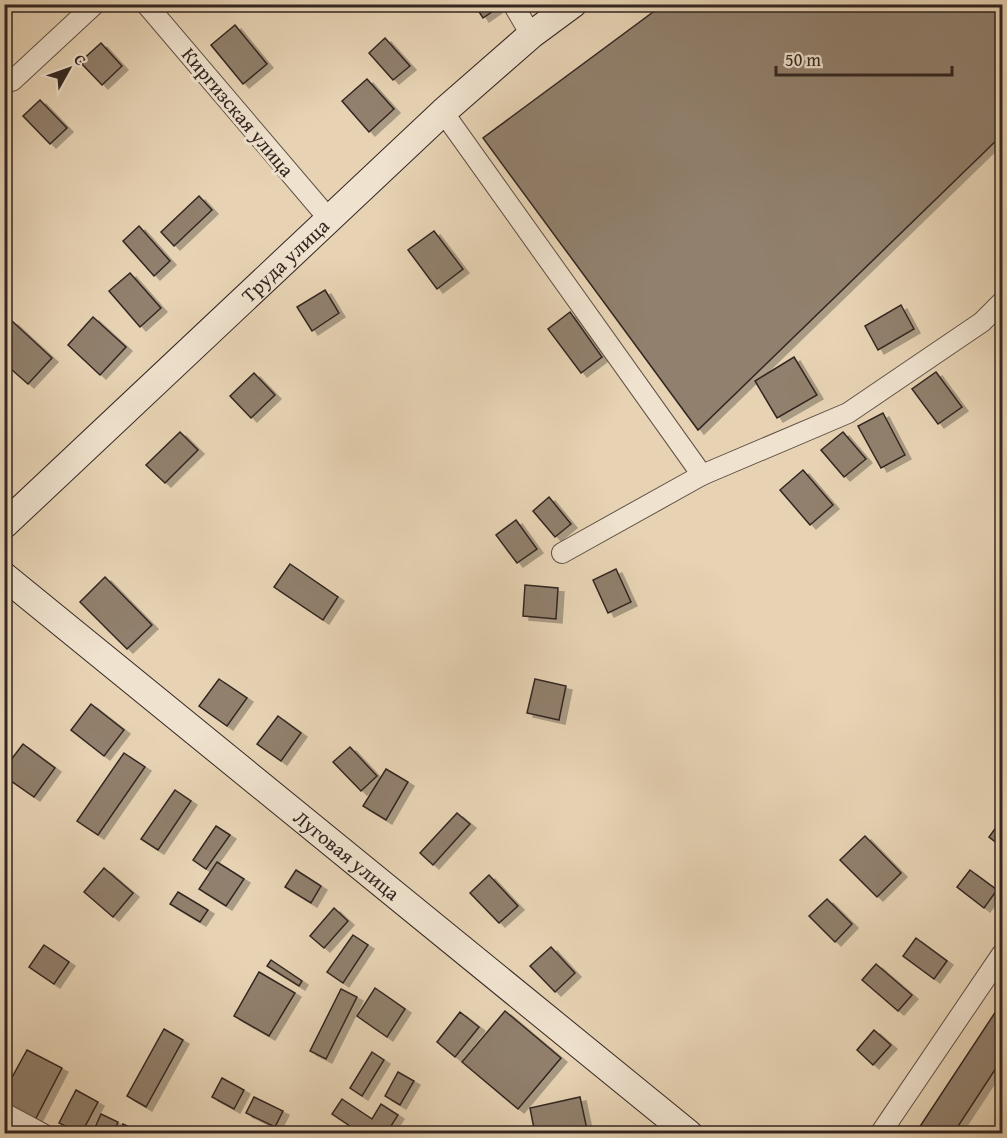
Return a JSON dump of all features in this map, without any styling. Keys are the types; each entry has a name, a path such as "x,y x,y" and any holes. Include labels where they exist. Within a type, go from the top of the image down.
{"street":[{"path":"4,81 12,81 94,4"},
{"name":"Киргизская улица","path":"146,4 329,219"},
{"path":"513,4 531,35"},
{"name":"Труда улица","path":"4,525 442,112 531,35 573,4"},
{"path":"442,112 702,475"},
{"path":"562,552 702,475 848,412 982,322 1002,302"},
{"name":"Луговая улица","path":"4,576 689,1134"},
{"path":"880,1134 1002,954"},
{"path":"4,1113 43,1134"}],"building":[{"path":"474,4 493,4 496,9 483,18"},
{"path":"664,4 1002,4 1002,135 698,430 483,138"},
{"path":"235,25 267,64 243,84 211,45"},
{"path":"385,38 410,66 393,80 369,53"},
{"path":"101,43 122,66 102,85 80,62"},
{"path":"367,79 394,109 369,132 342,101"},
{"path":"40,100 67,128 50,144 23,116"},
{"path":"199,196 212,210 174,246 161,232"},
{"path":"1002,220 1002,233 996,226"},
{"path":"139,226 170,261 154,276 123,241"},
{"path":"434,231 463,269 437,289 408,250"},
{"path":"130,273 161,308 140,327 109,291"},
{"path":"325,290 339,313 312,331 297,307"},
{"path":"901,305 914,329 878,350 865,326"},
{"path":"570,312 602,357 581,373 548,329"},
{"path":"93,317 126,347 100,375 68,345"},
{"path":"12,321 52,358 28,384 4,363 4,329"},
{"path":"794,357 817,395 777,418 755,381"},
{"path":"936,372 962,407 938,424 912,389"},
{"path":"254,373 275,395 251,418 230,396"},
{"path":"883,413 905,455 881,468 858,426"},
{"path":"180,432 198,450 165,483 146,465"},
{"path":"843,432 866,459 844,477 821,450"},
{"path":"803,470 833,505 810,525 780,490"},
{"path":"549,497 571,524 555,537 533,511"},
{"path":"516,520 537,549 517,563 496,535"},
{"path":"290,564 338,597 323,620 274,587"},
{"path":"616,569 631,602 608,613 593,580"},
{"path":"105,577 152,625 127,649 80,602"},
{"path":"525,585 558,588 556,619 523,616"},
{"path":"219,679 247,698 227,726 199,706"},
{"path":"535,679 566,686 559,720 527,713"},
{"path":"91,704 124,730 104,756 71,730"},
{"path":"278,716 301,733 281,761 257,744"},
{"path":"23,744 55,768 34,797 4,776 4,769"},
{"path":"350,747 377,776 361,791 333,762"},
{"path":"124,753 145,767 98,835 77,821"},
{"path":"386,769 408,782 386,820 363,806"},
{"path":"175,790 191,801 158,850 141,839"},
{"path":"457,813 470,824 433,865 420,853"},
{"path":"1002,819 1002,847 989,837"},
{"path":"216,826 230,835 206,869 193,860"},
{"path":"865,836 901,873 877,897 840,860"},
{"path":"217,862 244,879 226,906 199,889"},
{"path":"104,868 133,893 113,917 84,892"},
{"path":"296,870 321,886 311,903 285,887"},
{"path":"970,870 997,890 984,908 957,887"},
{"path":"489,875 518,906 499,923 470,893"},
{"path":"178,892 208,910 200,922 170,904"},
{"path":"827,899 852,924 835,942 809,916"},
{"path":"334,908 348,921 324,948 310,936"},
{"path":"353,935 368,945 343,983 327,972"},
{"path":"916,938 947,961 934,979 903,956"},
{"path":"44,945 69,962 54,984 29,967"},
{"path":"551,947 575,973 555,992 530,966"},
{"path":"271,960 302,981 299,986 267,966"},
{"path":"876,964 912,995 898,1011 862,980"},
{"path":"259,972 295,993 269,1036 234,1016"},
{"path":"375,988 405,1009 387,1037 357,1016"},
{"path":"341,989 357,997 326,1059 310,1051"},
{"path":"1002,1002 1002,1059 953,1134 915,1134"},
{"path":"505,1011 561,1058 518,1109 462,1062"},
{"path":"460,1012 479,1027 455,1057 437,1042"},
{"path":"164,1029 183,1040 146,1107 127,1096"},
{"path":"874,1030 891,1045 873,1065 857,1050"},
{"path":"27,1050 62,1068 35,1120 4,1104 4,1092"},
{"path":"372,1052 384,1060 362,1096 350,1088"},
{"path":"398,1072 414,1081 400,1105 385,1096"},
{"path":"222,1078 244,1090 234,1109 212,1097"},
{"path":"76,1090 98,1102 81,1134 59,1123"},
{"path":"254,1097 283,1111 275,1127 246,1113"},
{"path":"580,1097 588,1134 535,1134 530,1108"},
{"path":"342,1099 372,1119 381,1104 398,1115 386,1134 362,1134 332,1114"},
{"path":"101,1114 118,1122 113,1134 92,1134"},
{"path":"123,1124 143,1134 119,1134"}]}
